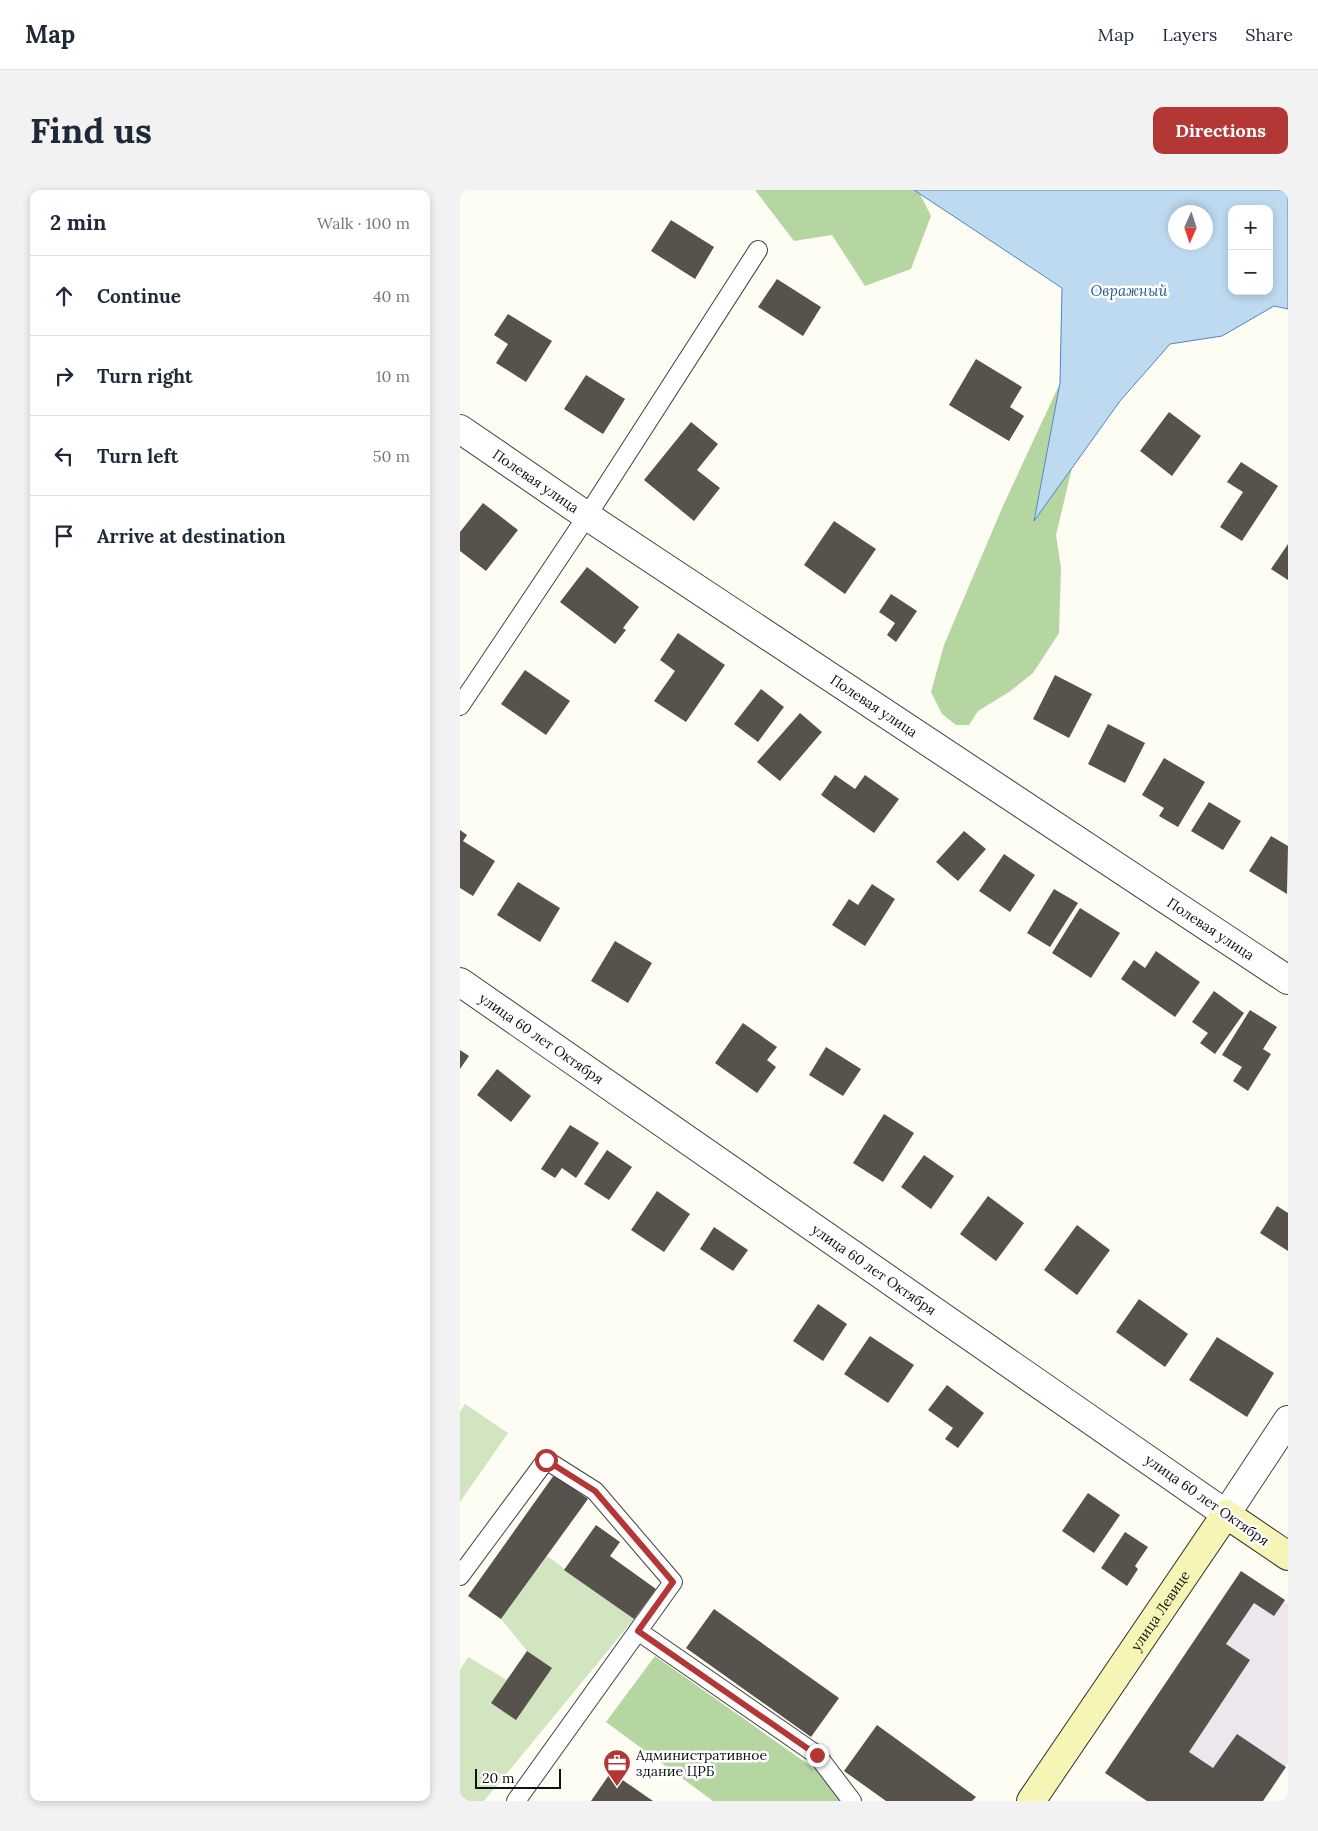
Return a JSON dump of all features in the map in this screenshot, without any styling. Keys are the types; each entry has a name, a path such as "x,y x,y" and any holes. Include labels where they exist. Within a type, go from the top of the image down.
{"street":[{"name":"Полевая улица","path":"460,429 586,516 1288,980"},
{"name":"улица 60 лет Октября","path":"460,982 1288,1556"},
{"name":"улица Левице","path":"1031,1801 1288,1420"}],"lane":[{"path":"460,706 586,516 758,250"},
{"path":"460,1576 546,1460 595,1491 673,1582 523,1799"},
{"path":"638,1631 817,1755 852,1801"}],"shaded area":[{"path":"1241,1571 1288,1604 1288,1763 1263,1801 1147,1801 1105,1773"}],"green space":[{"path":"755,190 914,190 920,194 931,216 911,269 865,286 832,235 794,241"},
{"path":"1060,383 1034,519 1072,468 1056,535 1061,568 1059,633 1033,673 1009,692 978,711 969,725 956,725 942,714 931,692 944,645 1003,506"},
{"path":"465,1404 508,1433 460,1502 460,1412"},
{"path":"547,1556 634,1619 484,1801 468,1801 460,1795 460,1670 468,1657 507,1680 527,1651 501,1619"},
{"path":"655,1656 819,1772 841,1801 713,1801 606,1722"}],"water":[{"name":"Овражный","path":"914,190 1288,190 1288,309 1274,306 1222,336 1170,344 1120,401 1034,521 1060,383 1062,288"}],"building":[{"path":"671,220 714,247 695,279 651,251"},
{"path":"777,279 821,307 803,336 758,307"},
{"path":"508,314 552,341 526,382 496,363 508,344 494,335"},
{"path":"976,359 1022,387 1010,407 1024,416 1009,441 949,405"},
{"path":"586,375 625,399 603,434 564,409"},
{"path":"1169,412 1201,436 1172,476 1140,451"},
{"path":"691,422 718,444 697,470 720,488 694,521 644,480"},
{"path":"1241,462 1278,486 1242,541 1220,527 1243,492 1227,482"},
{"path":"483,503 518,530 486,571 460,551 460,532"},
{"path":"834,521 876,549 845,594 804,565"},
{"path":"1288,544 1288,580 1271,569"},
{"path":"587,567 639,607 623,628 626,630 615,644 560,602"},
{"path":"891,594 917,611 896,642 887,635 895,623 879,612"},
{"path":"678,633 725,665 686,722 654,701 675,671 660,660"},
{"path":"525,670 570,701 546,735 501,704"},
{"path":"1055,675 1092,694 1069,738 1033,719"},
{"path":"761,689 784,707 758,742 734,724"},
{"path":"800,713 822,732 780,781 757,762"},
{"path":"1108,724 1145,743 1125,783 1088,764"},
{"path":"1164,758 1205,782 1178,827 1159,816 1164,808 1142,795"},
{"path":"835,775 855,789 865,775 899,799 874,833 821,795"},
{"path":"1209,802 1241,821 1223,850 1191,831"},
{"path":"460,830 467,835 463,841 495,861 473,896 460,888"},
{"path":"964,831 986,849 958,881 936,862"},
{"path":"1271,836 1288,846 1287,894 1249,871"},
{"path":"1004,854 1035,875 1010,912 979,891"},
{"path":"518,882 560,908 540,942 497,915"},
{"path":"872,884 895,899 865,946 832,925 849,899 858,905"},
{"path":"1054,889 1078,903 1050,947 1027,933"},
{"path":"1080,908 1120,933 1091,978 1052,953"},
{"path":"615,941 652,963 628,1003 591,981"},
{"path":"1156,951 1200,982 1175,1017 1121,979 1134,960 1145,968"},
{"path":"1214,991 1244,1013 1215,1054 1200,1043 1208,1033 1192,1022"},
{"path":"1250,1010 1277,1027 1263,1049 1271,1054 1248,1091 1233,1081 1242,1067 1222,1055"},
{"path":"743,1023 777,1047 767,1060 776,1067 757,1093 715,1063"},
{"path":"826,1047 861,1069 843,1096 809,1075"},
{"path":"460,1050 469,1056 460,1069"},
{"path":"497,1069 531,1096 511,1122 477,1095"},
{"path":"884,1114 914,1133 883,1182 853,1163"},
{"path":"570,1125 599,1143 576,1178 562,1168 555,1178 541,1169"},
{"path":"607,1150 632,1167 609,1200 584,1184"},
{"path":"924,1155 954,1176 931,1209 901,1187"},
{"path":"657,1191 690,1214 664,1252 631,1230"},
{"path":"988,1196 1024,1223 996,1261 960,1234"},
{"path":"1277,1206 1288,1213 1288,1251 1260,1233"},
{"path":"1077,1225 1110,1250 1077,1295 1044,1270"},
{"path":"714,1227 748,1250 733,1271 700,1249"},
{"path":"1139,1299 1188,1334 1165,1367 1116,1332"},
{"path":"818,1304 847,1324 823,1361 793,1341"},
{"path":"870,1336 914,1365 888,1403 844,1374"},
{"path":"1217,1337 1274,1373 1247,1417 1189,1380"},
{"path":"947,1385 984,1413 958,1448 945,1439 953,1428 928,1410"},
{"path":"554,1475 588,1499 501,1619 468,1596"},
{"path":"1088,1493 1120,1515 1094,1553 1062,1531"},
{"path":"596,1525 620,1542 610,1556 656,1589 634,1619 564,1570"},
{"path":"1125,1532 1148,1547 1135,1566 1138,1569 1127,1586 1101,1568"},
{"path":"1241,1571 1285,1600 1274,1616 1254,1603 1226,1644 1250,1660 1189,1752 1213,1768 1237,1734 1286,1767 1263,1801 1147,1801 1105,1773"},
{"path":"714,1609 839,1698 811,1737 686,1648"},
{"path":"527,1651 552,1668 516,1720 491,1703"},
{"path":"877,1725 976,1797 972,1801 886,1801 844,1771"},
{"name":"Административное здание ЦРБ","path":"611,1772 653,1801 591,1801"}],"place":[{"name":"Административное здание ЦРБ","path":"617,1787"}],"route":[{"path":"546,1460 595,1491 673,1582 638,1631 817,1755"}]}
